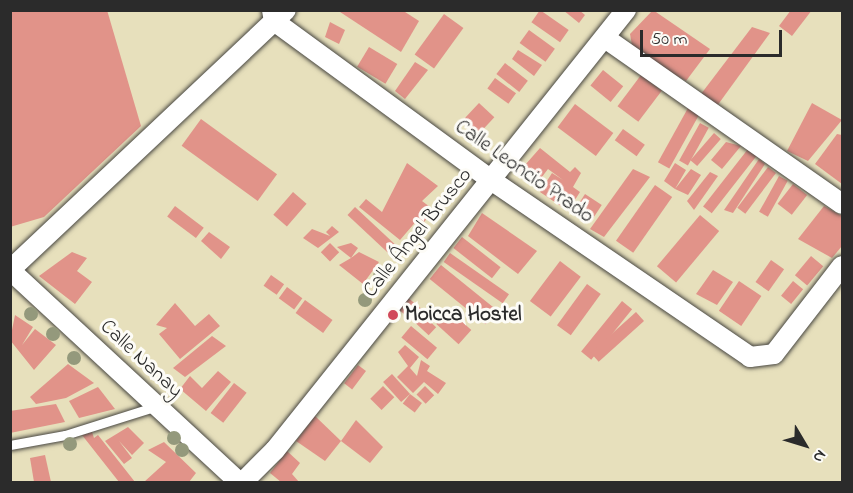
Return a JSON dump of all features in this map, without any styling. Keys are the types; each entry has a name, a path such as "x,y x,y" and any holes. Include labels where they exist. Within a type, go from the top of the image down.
{"street":[{"name":"Calle Ángel Brusco","path":"241,483 491,180 626,10"},
{"path":"10,270 277,14"},
{"name":"Calle Leoncio Prado","path":"277,14 491,180 750,357 774,354 843,266"},
{"path":"604,38 843,204"},
{"name":"Calle Nanay","path":"10,270 241,483"}],"lane":[{"path":"10,445 64,435 157,406"}],"building":[{"path":"10,10 107,10 141,126 44,217 10,227"},
{"path":"337,10 402,10 419,21 401,52"},
{"path":"540,10 569,30 560,42 531,22"},
{"path":"563,10 579,10 585,15 579,23"},
{"path":"653,10 710,49 686,81 633,51 630,34"},
{"path":"791,10 812,10 792,36 779,26"},
{"path":"444,14 463,28 434,69 415,54"},
{"path":"330,22 345,30 339,44 325,37"},
{"path":"752,27 770,33 717,106 701,94"},
{"path":"529,30 555,49 545,62 520,43"},
{"path":"369,47 397,64 385,84 357,67"},
{"path":"518,50 542,65 534,76 512,59"},
{"path":"415,62 428,70 405,99 395,91"},
{"path":"505,63 528,81 519,92 496,74"},
{"path":"603,70 623,86 611,102 590,86"},
{"path":"641,75 662,91 638,122 618,106"},
{"path":"495,78 516,93 508,104 487,89"},
{"path":"479,103 494,117 478,135 463,121"},
{"path":"812,103 842,120 808,161 787,151"},
{"path":"575,104 613,133 596,156 558,127"},
{"path":"688,108 699,114 669,169 658,162"},
{"path":"201,119 277,174 258,201 182,146"},
{"path":"700,123 709,128 688,165 679,161"},
{"path":"623,129 645,145 637,156 615,140"},
{"path":"714,133 721,139 697,166 690,160"},
{"path":"837,134 842,135 842,184 815,164"},
{"path":"726,142 741,146 722,169 711,160"},
{"path":"540,148 570,172 575,167 581,173 573,187 580,192 568,211 540,192 552,173 563,180 548,169 535,186 518,173"},
{"path":"748,149 757,156 712,213 703,207"},
{"path":"759,159 765,164 733,213 724,210"},
{"path":"407,163 438,186 422,201 434,210 424,222 419,218 400,240 359,207 366,199 382,212"},
{"path":"675,163 686,170 675,189 664,181"},
{"path":"768,167 776,173 745,214 737,208"},
{"path":"633,169 650,177 604,237 590,229"},
{"path":"691,169 701,175 688,195 675,189"},
{"path":"710,172 718,176 694,210 687,201"},
{"path":"779,176 788,181 768,217 759,212"},
{"path":"793,184 807,195 792,215 778,204"},
{"path":"655,185 672,197 633,253 616,241"},
{"path":"293,192 307,204 287,226 273,215"},
{"path":"585,194 602,205 591,221 575,210"},
{"path":"175,206 204,228 196,238 167,216"},
{"path":"824,206 842,216 842,246 832,258 798,239"},
{"path":"355,207 396,245 388,253 347,215"},
{"path":"482,213 537,251 518,274 468,236"},
{"path":"700,215 719,231 676,282 657,266"},
{"path":"332,226 339,232 318,248 303,238 312,229 330,236 326,232"},
{"path":"209,232 230,247 221,259 201,241"},
{"path":"462,237 501,267 492,278 453,248"},
{"path":"330,243 339,252 330,261 321,252"},
{"path":"351,243 358,248 351,258 337,247"},
{"path":"72,252 87,258 77,271 92,282 75,304 39,276"},
{"path":"359,252 379,262 363,284 339,265"},
{"path":"450,253 509,294 503,303 444,262"},
{"path":"811,256 823,266 807,285 795,275"},
{"path":"771,260 784,269 769,291 756,282"},
{"path":"560,261 581,277 551,317 530,301"},
{"path":"441,265 497,310 486,324 430,279"},
{"path":"713,270 733,282 717,305 696,294"},
{"path":"271,275 284,284 277,295 264,286"},
{"path":"739,281 761,296 741,326 719,311"},
{"path":"793,281 803,289 791,304 781,296"},
{"path":"587,284 601,294 571,335 557,325"},
{"path":"287,287 302,298 294,309 279,298"},
{"path":"407,297 423,310 414,322 398,309"},
{"path":"305,300 333,320 323,333 296,313"},
{"path":"622,301 632,309 591,360 581,352"},
{"path":"175,303 195,326 209,314 220,326 180,359 159,334 167,328 156,325"},
{"path":"449,310 471,330 459,344 436,324"},
{"path":"636,312 644,321 599,362 591,353"},
{"path":"15,315 33,327 22,345 35,329 56,345 34,370 10,340"},
{"path":"423,315 436,327 429,335 415,323"},
{"path":"411,326 437,348 427,359 401,337"},
{"path":"212,336 226,346 185,377 173,368"},
{"path":"405,345 419,357 410,368 417,376 421,360 430,366 427,371 446,383 438,394 424,382 413,393 397,377 408,366 398,352"},
{"path":"68,364 94,383 66,398 36,404 30,397"},
{"path":"358,365 366,371 352,389 344,383"},
{"path":"218,371 231,382 206,411 180,389 190,376 202,388"},
{"path":"392,374 410,394 401,402 383,382"},
{"path":"234,383 247,393 223,423 211,413"},
{"path":"383,386 394,397 382,410 370,399"},
{"path":"425,386 434,395 426,404 417,394"},
{"path":"98,387 115,409 79,418 69,401"},
{"path":"410,394 422,403 415,413 403,404"},
{"path":"56,404 65,422 10,433 10,411"},
{"path":"315,416 341,441 325,461 296,441"},
{"path":"356,420 383,447 370,463 341,441"},
{"path":"128,427 144,443 132,455 119,441 132,458 124,464 105,441"},
{"path":"92,432 94,438 98,435 135,482 119,482 82,435"},
{"path":"164,442 196,473 189,482 144,482 166,462 148,450"},
{"path":"287,451 300,463 292,474 299,482 281,482 270,473"},
{"path":"45,455 51,482 34,482 30,458"}],"place":[{"name":"Moicca Hostel","path":"393,315"}]}
